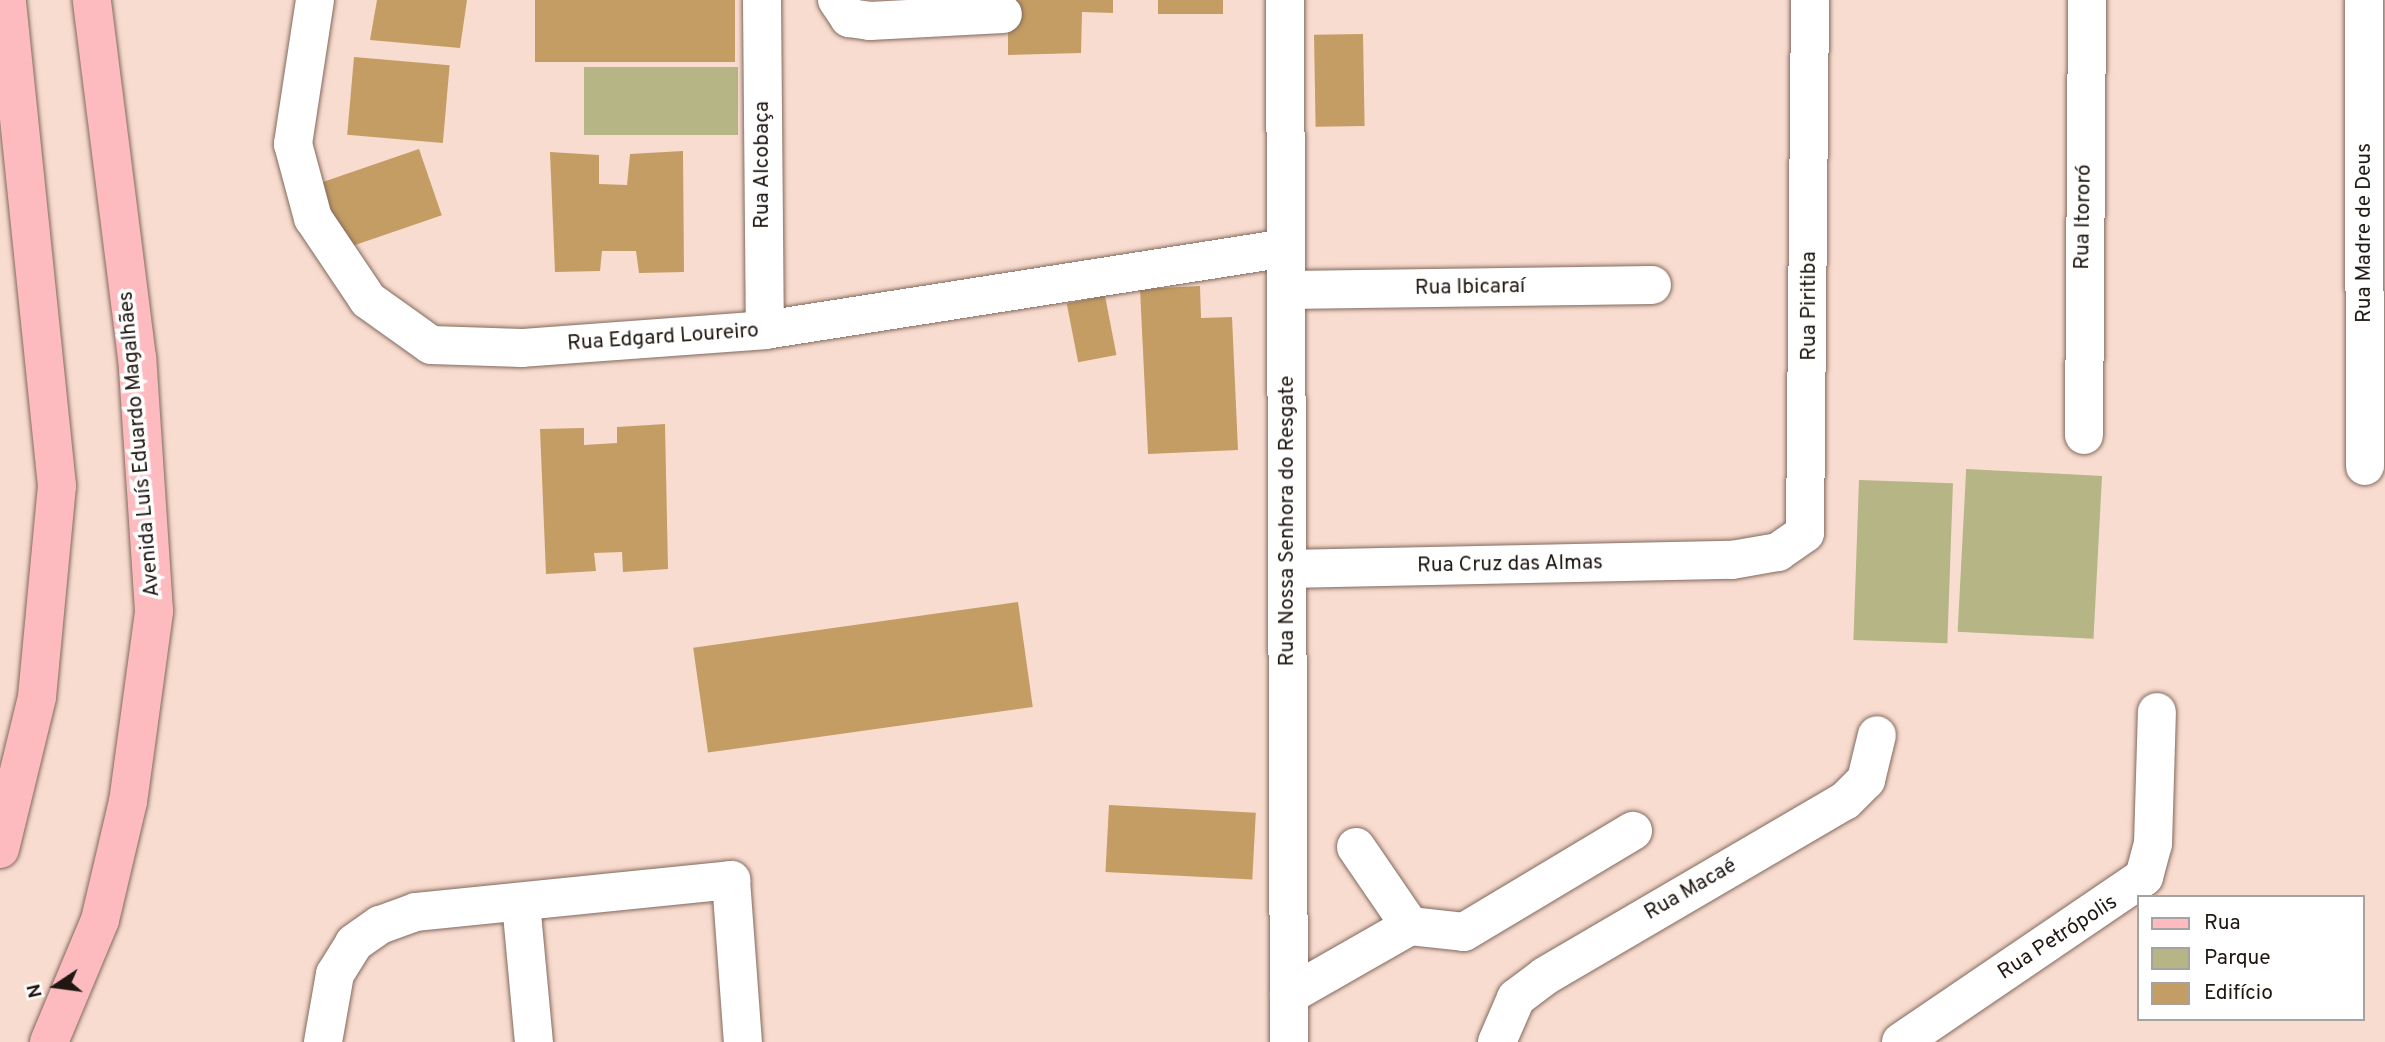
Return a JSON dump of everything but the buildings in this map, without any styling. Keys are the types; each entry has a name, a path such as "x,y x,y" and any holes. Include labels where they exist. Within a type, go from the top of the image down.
{"main road":[{"path":"0,849 37,696 57,486 7,0"},
{"name":"Avenida Luís Eduardo Magalhães","path":"49,1042 100,920 128,802 154,611 137,358 92,0"}],"street":[{"name":"Rua Edgard Loureiro","path":"315,0 293,144 313,218 368,300 431,345 522,348 765,330 1286,248"},
{"name":"Rua Alcobaça","path":"762,0 765,330"},
{"path":"837,0 849,18 870,21 1003,14"},
{"name":"Rua Nossa Senhora do Resgate","path":"1285,0 1286,248 1289,290 1289,1042"},
{"name":"Rua Piritiba","path":"1732,560 1794,543 1805,533 1809,512 1810,0"},
{"name":"Rua Itororó","path":"2084,435 2087,0"},
{"name":"Rua Madre de Deus","path":"2364,0 2365,466"},
{"name":"Rua Ibicaraí","path":"1289,290 1652,285"},
{"name":"Rua Cruz das Almas","path":"1287,569 1732,560"},
{"name":"Rua Petrópolis","path":"1901,1042 2144,877 2153,844 2157,712"},
{"name":"Rua Macaé","path":"1497,1042 1516,998 1545,976 1845,801 1867,780 1877,735"},
{"path":"1289,995 1410,926 1464,932 1633,831"},
{"path":"1356,847 1410,926"},
{"path":"323,1042 335,974 354,943 416,912 731,880 743,1042"},
{"path":"521,903 534,1042"}],"green space":[{"path":"584,67 738,67 738,135 584,135"},
{"path":"1966,469 2102,476 2093,639 1958,632"},
{"path":"1859,480 1953,483 1947,643 1853,640"}]}
